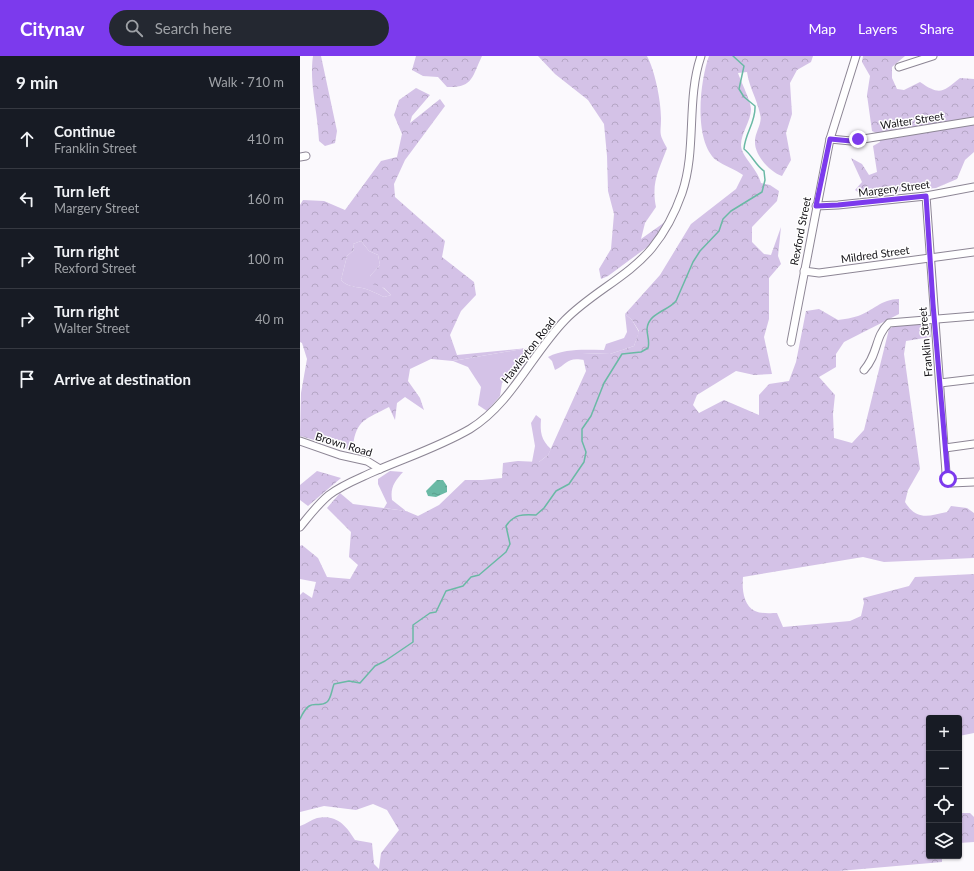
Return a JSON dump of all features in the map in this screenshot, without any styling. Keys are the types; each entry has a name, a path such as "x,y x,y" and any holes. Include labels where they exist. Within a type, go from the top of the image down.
{"street":[{"name":"Hawleyton Road","path":"300,527 318,505 334,491 380,469 450,440 480,422 499,404 566,319 592,296 634,266 650,250 667,227 682,193 690,161 696,75 701,56"},
{"name":"Rexford Street","path":"791,342 830,139 856,56"},
{"path":"899,67 934,56"},
{"name":"Walter Street","path":"830,139 851,141 974,121"},
{"name":"Margery Street","path":"816,206 926,196 974,187"},
{"name":"Franklin Street","path":"926,196 946,473 949,481 953,483 974,482"},
{"name":"Mildred Street","path":"804,271 819,273 974,252"},
{"path":"864,370 872,361 878,340 889,323 974,316"},
{"path":"940,383 974,379"},
{"name":"Brown Road","path":"300,442 340,455 367,461 380,469"},
{"path":"945,448 974,444"}],"green space":[{"path":"313,56 321,56 337,131 335,143 325,146 319,141 312,77"},
{"path":"416,56 482,56 473,75 467,83 462,86 447,87 438,77 423,76 412,70"},
{"path":"538,56 647,56 655,78 660,103 662,139 667,148 655,183 654,190 656,207 645,223 641,239 665,222 650,245 608,276 601,279 599,269 611,249 614,214 608,191 604,124 588,100 555,74"},
{"path":"709,56 813,56 811,62 797,70 790,83 792,114 786,133 791,160 782,176 768,167 757,152 755,141 761,117 749,83 747,72 738,73 751,106 751,114 741,140 742,149 761,183 770,185 779,191 777,201 752,227 752,242 764,254 771,255 781,227 778,256 781,264 769,278 769,319 764,337 772,374 754,375 736,371 697,395 693,405 699,413 724,400 759,415 759,395 769,384 789,381 796,362 806,311 819,309 838,320 858,316 882,303 899,299 899,314 844,342 836,354 836,367 819,377 835,395 833,414 834,438 852,443 864,430 889,329 898,324 930,322 931,337 906,341 904,354 920,469 908,490 905,502 914,512 923,516 947,512 951,506 967,508 974,513 974,558 884,562 863,557 743,577 743,587 744,596 751,608 760,613 777,613 783,627 850,621 861,616 864,603 863,598 909,586 915,577 974,574 974,733 962,735 962,715 926,715 926,859 942,859 942,862 839,871 300,871 300,826 317,818 324,817 335,819 344,825 355,840 372,843 374,864 379,869 381,853 399,830 387,810 373,804 356,810 324,806 300,812 300,595 303,592 312,598 316,582 300,579 300,546 302,545 318,558 327,577 350,579 358,565 349,557 351,532 327,508 340,493 353,504 406,511 418,516 439,505 465,480 502,478 503,463 518,461 539,462 548,455 586,371 582,353 610,354 634,346 639,331 632,320 625,314 660,275 691,224 736,189 743,175 716,160 709,151 704,139 700,110"},
{"path":"863,56 905,56 892,67 892,78 897,89 904,90 920,82 937,91 945,89 960,78 974,79 974,152 965,160 957,179 936,188 862,195 855,190 862,182 851,158 862,164 869,175 877,172 873,146 880,142 876,133 872,131 867,95 870,76 862,62"},
{"path":"416,88 430,95 412,116 410,123 440,99 445,106 405,160 394,184 395,197 445,241 442,257 474,282 476,295 461,311 450,335 457,355 528,348 453,361 431,359 410,369 408,381 420,398 424,410 405,397 397,403 395,420 389,407 369,417 357,430 353,446 346,449 300,436 301,393 307,359 302,343 300,342 300,205 303,200 324,201 345,210 381,161 397,157 402,134 394,115 399,100","holes":["361,241 369,251 378,255 380,265 370,276 372,284 384,288 391,295 384,297 366,289 349,286 341,280 347,256 354,250 353,244"]},
{"path":"361,241 369,251 378,255 380,265 370,276 391,295 384,297 366,289 349,286 341,280 347,256 354,250 353,244"},
{"path":"625,314 632,320 639,332 634,346 610,354 583,353 585,360 574,359 568,361 555,370 552,361 548,357 568,351 604,350 606,344 624,338 627,332"},
{"path":"533,348 523,364 502,383 500,396 487,411 478,405 481,387 468,367 453,361"},
{"path":"536,415 541,419 541,432 543,439 551,449 548,455 539,462 532,462 535,446 531,423"},
{"path":"317,471 341,478 308,506 300,500 300,485"},
{"path":"390,471 403,472 394,484 392,500 406,511 384,508 387,503 378,484 378,479"},
{"path":"962,813 970,813 974,817 974,842 962,843"}],"water":[{"path":"437,480 443,480 447,486 447,492 436,497 428,496 426,491"}],"waterway":[{"path":"300,719 307,707 314,704 320,705 328,701 334,684 349,681 360,683 375,666 413,642 413,625 430,613 436,612 446,591 463,586 471,577 479,575 506,552 510,544 506,526 509,522 519,516 536,515 544,508 556,491 569,484 584,462 586,452 582,441 582,429 591,416 604,383 622,354 641,352 648,348 648,324 651,319 676,301 693,262 700,251 719,231 723,219 731,211 762,192 765,180 764,171 744,149 746,138 754,117 755,106 744,97 739,89 744,66 733,56"}],"route":[{"path":"858,139 851,141 830,139 816,206 926,196 946,473 948,479"}]}
